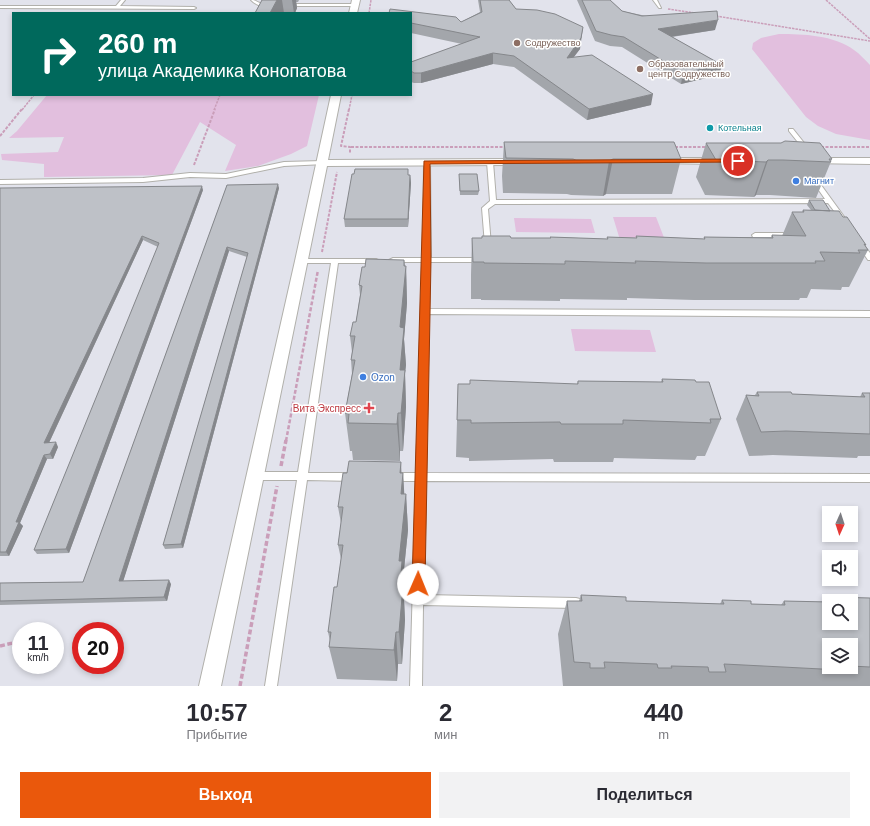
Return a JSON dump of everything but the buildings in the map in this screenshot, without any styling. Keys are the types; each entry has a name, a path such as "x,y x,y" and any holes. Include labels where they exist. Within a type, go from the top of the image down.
{"street":[{"path":"210,686 324,159 336,96"},
{"path":"804,155 870,152"},
{"path":"324,159 349,154 534,158 490,162 427,162 349,154"},
{"path":"804,155 870,161"},
{"path":"653,157 729,157"}],"lane":[{"path":"116,8 123,0"},
{"path":"253,0 259,5 273,5"},
{"path":"655,0 660,7"},
{"path":"280,5 354,6"},
{"path":"0,8 194,8"},
{"path":"791,130 804,155"},
{"path":"0,182 142,180 190,175 226,176 284,164 324,159"},
{"path":"416,686 427,260 427,162"},
{"path":"490,162 493,202"},
{"path":"809,172 846,223"},
{"path":"302,260 427,260 489,256 485,208 493,202 830,201"},
{"path":"764,254 754,235 800,235"},
{"path":"858,240 870,258"},
{"path":"271,686 336,261"},
{"path":"425,311 870,314"},
{"path":"256,476 366,477"},
{"path":"382,477 870,478"},
{"path":"418,600 584,603"}],"path":[{"path":"369,12 372,0"},
{"path":"826,0 870,40"},
{"path":"660,7 699,14"},
{"path":"714,16 870,40"},
{"path":"0,136 33,96"},
{"path":"194,165 220,96"},
{"path":"349,154 341,146 352,96"},
{"path":"240,686 338,167 349,154 510,147"},
{"path":"669,147 708,147"},
{"path":"804,155 870,147"},
{"path":"0,646 12,643"}],"shaded area":[{"path":"779,34 818,36 837,41 856,52 870,65 870,140 836,134 818,126 806,117 752,49 753,43 761,38"},
{"path":"46,96 319,96 307,146 291,154 258,166 225,171 236,145 200,122 172,175 44,177 44,164 2,160 1,154 58,152 64,137 9,138 17,131"},
{"path":"613,217 656,217 670,253 624,253"},
{"path":"514,218 591,219 595,233 516,232"},
{"path":"571,329 650,330 656,352 575,351"}],"place":[{"name":"Содружество","path":"517,43"},
{"name":"Образовательный центр Содружество","path":"640,69"},
{"name":"Котельная","path":"710,128"},
{"name":"Магнит","path":"796,181"},
{"name":"Ozon","path":"363,377"},
{"name":"Вита Экспресс","path":"369,408"}],"route":[{"path":"418,584 427,260 427,162 738,161"}]}
